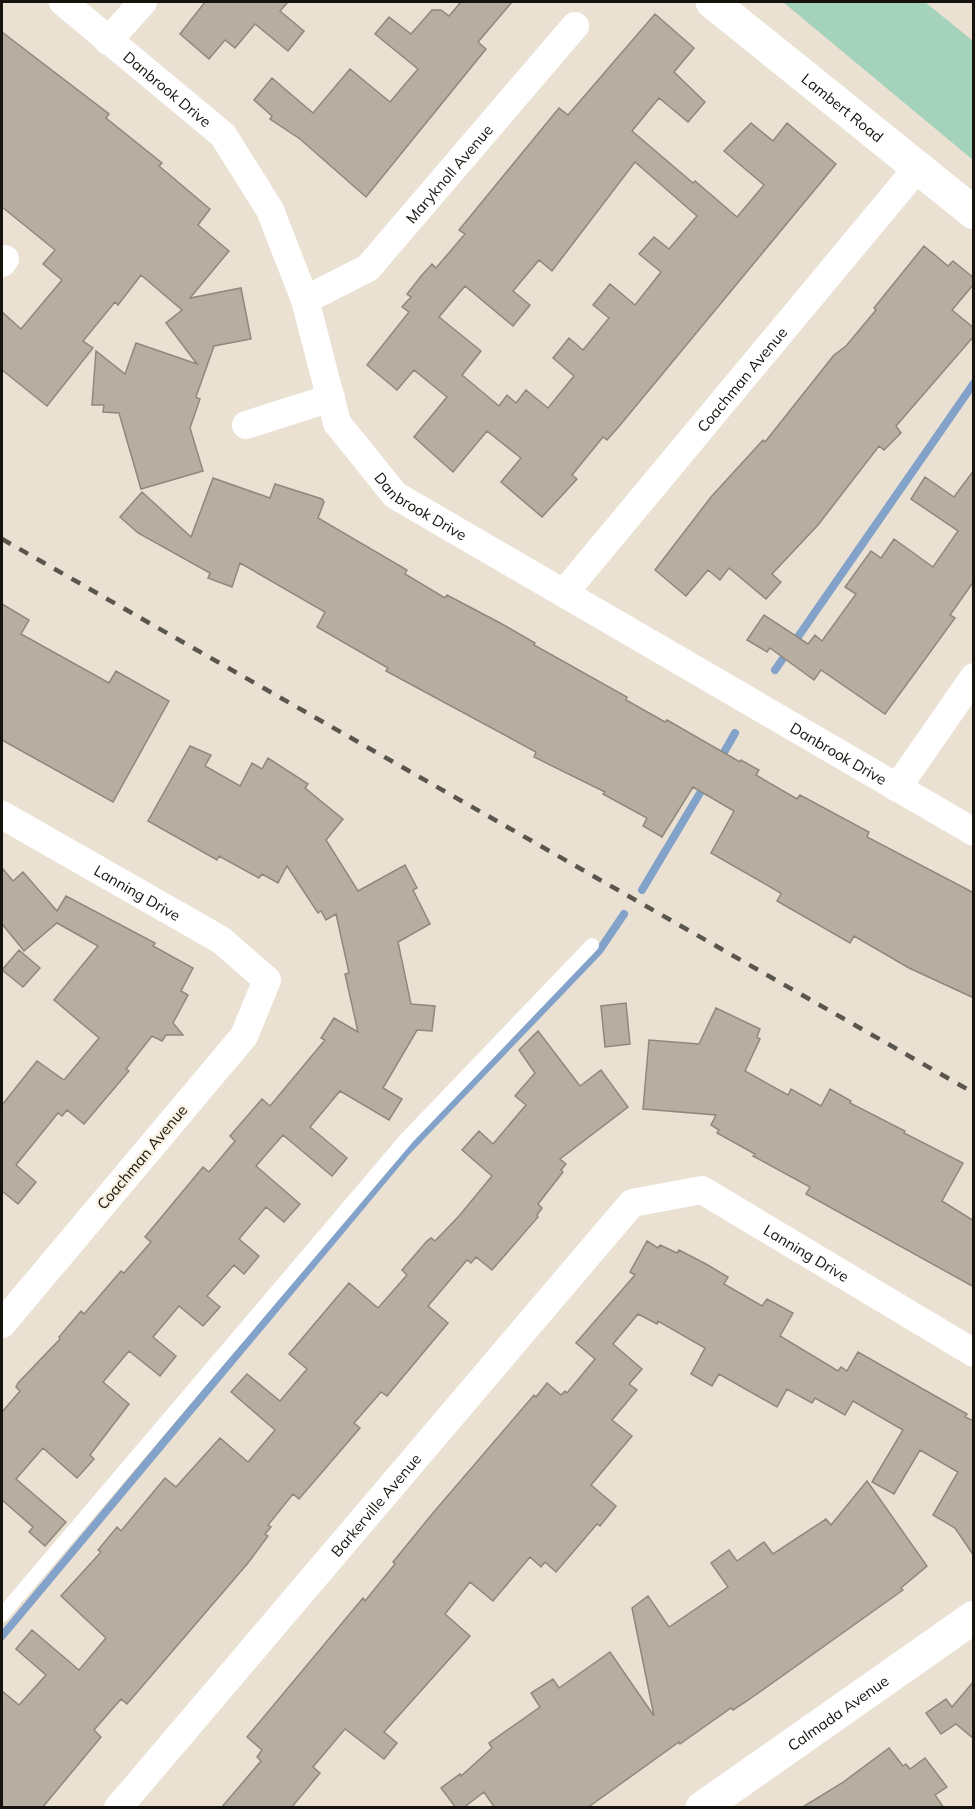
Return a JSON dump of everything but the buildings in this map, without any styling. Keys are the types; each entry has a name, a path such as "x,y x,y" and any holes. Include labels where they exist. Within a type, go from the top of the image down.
{"main road":[{"name":"Lambert Road","path":"712,2 919,166 974,213"},
{"name":"Calmada Avenue","path":"702,1808 974,1617"}],"street":[{"name":"Danbrook Drive","path":"63,2 108,42 223,135 270,210 305,300 338,423 395,495 974,832"},
{"path":"108,42 143,2"},
{"name":"Maryknoll Avenue","path":"305,300 368,268 575,26"},
{"name":"Coachman Avenue","path":"564,593 919,166"},
{"path":"246,425 331,398"},
{"path":"897,788 974,677"},
{"name":"Lanning Drive","path":"2,815 221,940 267,980"},
{"name":"Coachman Avenue","path":"2,1324 244,1036 267,980"},
{"name":"Lanning Drive","path":"632,1203 702,1190 974,1353"},
{"name":"Barkerville Avenue","path":"118,1808 632,1203"}],"lane":[{"path":"2,1615 406,1138 592,945"}],"green space":[{"path":"783,2 925,2 973,41 973,160"}],"waterway":[{"path":"775,670 974,383"},
{"path":"719,761 735,733"},
{"path":"642,890 706,783"},
{"path":"2,1636 407,1151 599,951 624,914"}],"railway":[{"path":"2,539 974,1093"}]}
